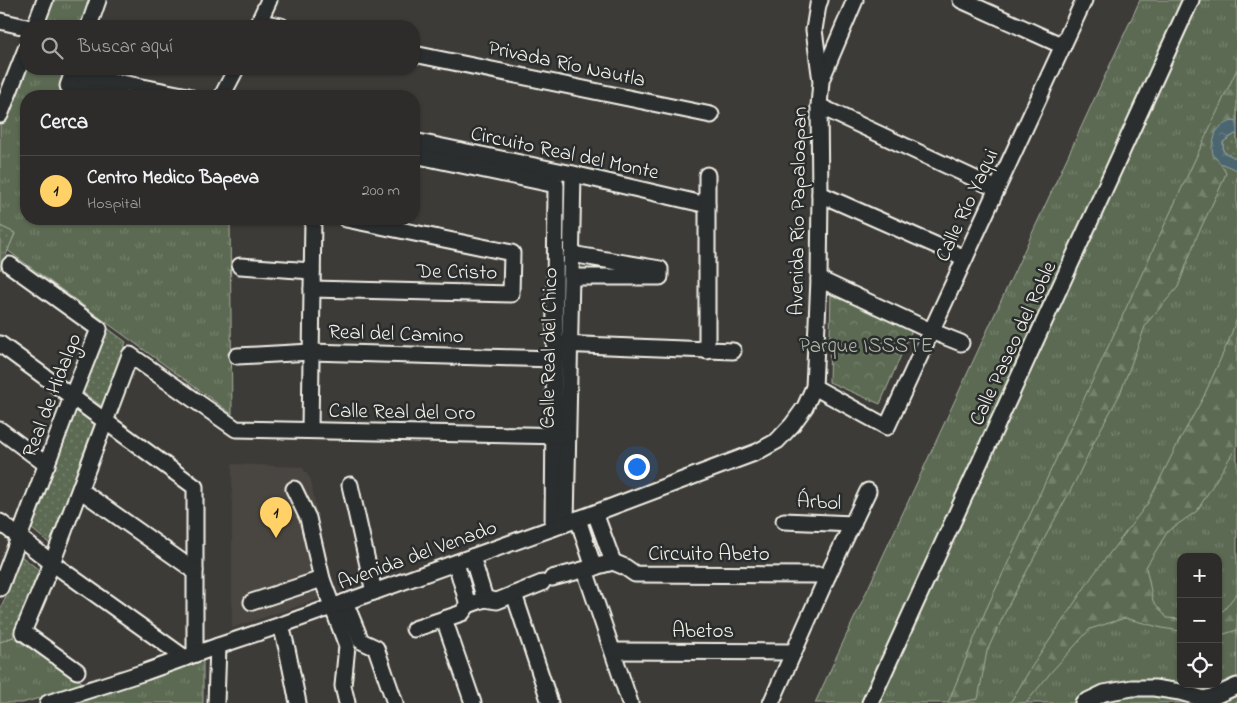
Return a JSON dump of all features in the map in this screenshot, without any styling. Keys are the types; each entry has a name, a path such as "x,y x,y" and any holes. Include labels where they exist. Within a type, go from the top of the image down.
{"street":[{"path":"37,20 45,0"},
{"path":"91,20 98,0"},
{"path":"260,20 270,0"},
{"name":"Avenida Río Papaloapan","path":"821,81 854,0"},
{"path":"961,0 1063,46"},
{"name":"Calle Río Yaqui","path":"814,387 887,427 1084,0"},
{"name":"Calle Paseo del Roble","path":"870,703 1191,0"},
{"name":"Avenida Río Papaloapan","path":"792,425 805,407 814,387 819,279 819,106 821,81 814,30 816,2"},
{"path":"0,21 20,26"},
{"name":"Privada Río Nautla","path":"420,55 711,115"},
{"path":"0,115 20,64"},
{"path":"225,90 233,75"},
{"path":"71,76 106,90"},
{"path":"71,76 153,90"},
{"path":"819,106 997,189"},
{"name":"Circuito Real del Monte","path":"420,142 573,174 707,205"},
{"name":"Circuito Real del Monte","path":"420,156 556,184 560,435"},
{"name":"Calle Real del Chico","path":"573,174 571,277 559,349 560,435 566,523 590,569"},
{"path":"707,175 708,351"},
{"path":"820,194 965,258"},
{"path":"310,430 313,225"},
{"name":"De Cristo","path":"312,290 511,294 512,253 375,225"},
{"path":"571,254 660,269 660,277 571,277"},
{"name":"Real de Hidalgo","path":"0,588 99,329 10,265"},
{"path":"240,266 312,271"},
{"path":"819,279 961,343"},
{"path":"0,344 195,487 195,571 190,656"},
{"path":"559,349 733,351"},
{"name":"Real del Camino","path":"237,356 311,352 559,349"},
{"name":"Calle Real del Oro","path":"106,422 130,355 236,429 560,435"},
{"path":"77,671 23,632 52,563 106,422"},
{"name":"Avenida del Venado","path":"48,703 281,625 595,513 757,452 777,441 792,425"},
{"path":"0,430 47,465"},
{"path":"350,485 374,592"},
{"path":"294,489 308,518 322,579 338,604 354,644 343,686 347,703"},
{"path":"80,490 195,571"},
{"path":"771,703 828,574 868,491"},
{"path":"414,629 462,613 468,605 485,598 497,601 547,580 613,562 595,513"},
{"name":"Árbol","path":"784,520 853,524"},
{"path":"0,522 52,563 190,656"},
{"path":"472,557 485,598"},
{"name":"Circuito Abeto","path":"613,562 635,574 828,574"},
{"path":"456,563 468,605"},
{"path":"590,569 612,651 630,703"},
{"path":"252,602 322,579"},
{"path":"514,594 550,703"},
{"path":"444,619 473,703"},
{"path":"281,625 288,649 298,703"},
{"path":"354,644 376,648 395,703"},
{"path":"216,703 218,646"},
{"name":"Abetos","path":"612,651 794,652"},
{"path":"1083,703 1104,693 1132,688 1154,688 1180,692 1207,701 1237,686"}],"shaded area":[{"path":"232,464 302,467 311,480 331,595 232,628"}],"green space":[{"path":"45,0 95,0 87,20 37,20"},
{"path":"1140,0 1237,0 1237,703 815,703"},
{"path":"1237,69 1237,122 1232,121 1213,155 1226,173 1197,236 1178,287 1146,324 1120,394 1009,604 987,651 978,699 948,703 985,612"},
{"path":"23,75 68,75 62,90 20,90 20,225 230,225 232,414 7,250 15,234 0,226 0,117"},
{"path":"1237,134 1237,158 1223,152 1223,142"},
{"path":"0,226 15,233 0,270"},
{"name":"Parque ISSSTE","path":"831,290 914,325 880,404 829,382"},
{"path":"1237,318 1237,446 1197,511 1168,531 1146,567 1153,601 1167,618 1177,619 1177,630 1125,618 1090,629 1026,703 1010,703 1093,575 1148,503 1203,398"},
{"path":"106,327 126,342 102,406 81,391"},
{"path":"76,409 95,422 50,544 32,529"},
{"path":"21,556 39,570 13,637 0,642 0,611"},
{"path":"1237,593 1237,630 1222,635 1222,611"},
{"path":"13,637 82,682 79,687 22,703 0,703 0,642"},
{"path":"203,661 203,703 65,703"}],"water":[{"path":"1232,121 1237,122 1237,134 1223,142 1223,151 1237,158 1237,170 1220,163 1213,155 1212,147 1216,132 1222,125"}],"place":[{"name":"Centro Medico Bapeva","path":"276,538"}]}
